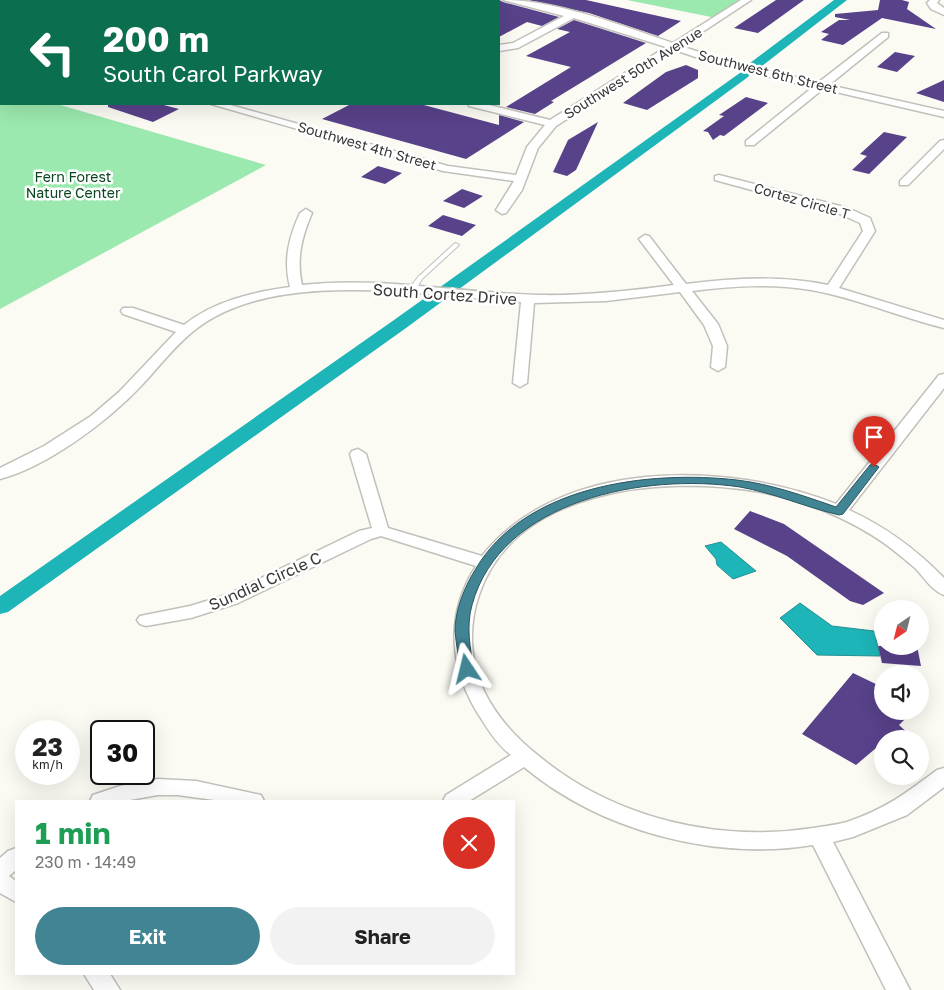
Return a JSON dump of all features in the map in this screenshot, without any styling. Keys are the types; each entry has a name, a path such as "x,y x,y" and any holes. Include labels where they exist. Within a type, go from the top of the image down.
{"street":[{"name":"Southwest 6th Street","path":"507,0 574,14 725,64 944,114"},
{"name":"Southwest 50th Avenue","path":"502,210 521,179 533,148 552,124 747,0"},
{"path":"934,4 944,12"},
{"path":"502,48 515,46 574,14"},
{"path":"750,143 885,35"},
{"name":"Southwest 4th Street","path":"220,105 447,169 521,179"},
{"path":"477,105 552,124"},
{"path":"904,184 944,143"},
{"name":"Cortez Circle T","path":"719,178 844,212 866,221 869,230 831,290"},
{"path":"298,289 294,280 293,249 296,234 306,213"},
{"path":"645,239 711,324 720,346 718,367"},
{"name":"South Cortez Drive","path":"0,474 50,449 92,422 124,395 185,330 211,314 235,303 298,289 347,287 528,299 605,298 762,281 831,290 944,324"},
{"path":"520,383 528,299"},
{"path":"128,311 185,330"},
{"path":"839,512 944,378"},
{"path":"358,454 380,531 485,563"},
{"path":"944,589 907,552 874,530 839,512 798,497 738,484 687,480 638,483 591,494 548,510 510,537 485,563 473,584 465,607 462,631 464,656 470,682 483,708 501,733 524,757 552,779 584,798 620,814 658,827 698,836 739,840 779,840 818,836 856,827 889,814 918,798 944,776"},
{"name":"Sundial Circle C","path":"146,620 191,612 232,599 365,536 380,531"},
{"path":"454,800 524,757"},
{"path":"103,800 128,792 173,786 218,791 250,800"},
{"path":"818,836 898,990"},
{"path":"0,871 15,859"},
{"path":"0,881 15,892"},
{"path":"97,975 108,990"}],"lane":[{"path":"417,291 420,278 456,245"}],"green space":[{"path":"627,0 744,0 716,18"},
{"name":"Fern Forest Nature Center","path":"0,105 60,105 266,165 0,309"}],"water":[{"path":"721,542 756,571 733,579 717,565 716,559 705,546"},
{"path":"800,603 832,626 874,631 874,655 880,656 817,655 780,618"}],"building":[{"path":"500,0 559,17 542,26 527,22 500,36"},
{"path":"528,0 586,0 681,21 658,36 589,13"},
{"path":"776,0 804,0 758,33 734,28"},
{"path":"880,0 902,0 909,2 907,9 936,29 882,18 843,45 821,40 829,34 821,32 839,20 850,20 835,17 835,14 878,10"},
{"path":"574,20 646,43 551,101 554,102 535,114 506,107 571,67 526,56 570,32 557,29"},
{"path":"895,52 915,56 897,72 877,67"},
{"path":"686,65 698,70 698,78 647,110 623,103 666,72"},
{"path":"944,80 944,102 916,93"},
{"path":"746,97 768,103 724,136 720,135 713,140 708,132 703,131 724,116 719,115"},
{"path":"108,105 164,105 179,109 153,122 108,107"},
{"path":"349,105 424,105 499,125 499,115 524,122 466,159 322,119"},
{"path":"598,122 576,170 567,176 553,172 568,140"},
{"path":"884,132 907,137 869,174 852,170 867,156 860,154"},
{"path":"378,166 402,173 385,184 361,177"},
{"path":"462,189 483,196 464,208 443,201"},
{"path":"443,215 476,225 462,236 428,226"},
{"path":"750,511 784,524 884,593 863,605 850,601 787,556 734,529"},
{"path":"880,655 919,655 921,665 908,665 882,663"},
{"path":"853,673 874,683 874,720 904,720 899,725 904,730 874,730 874,750 856,765 802,734"}],"waterway":[{"path":"754,66 841,0"},
{"path":"0,607 400,324 744,74"}],"route":[{"path":"467,669 462,631 465,607 473,584 485,563 502,543 524,525 548,510 576,498 606,489 670,480 704,480 773,490 806,499 839,512 874,467"}]}
